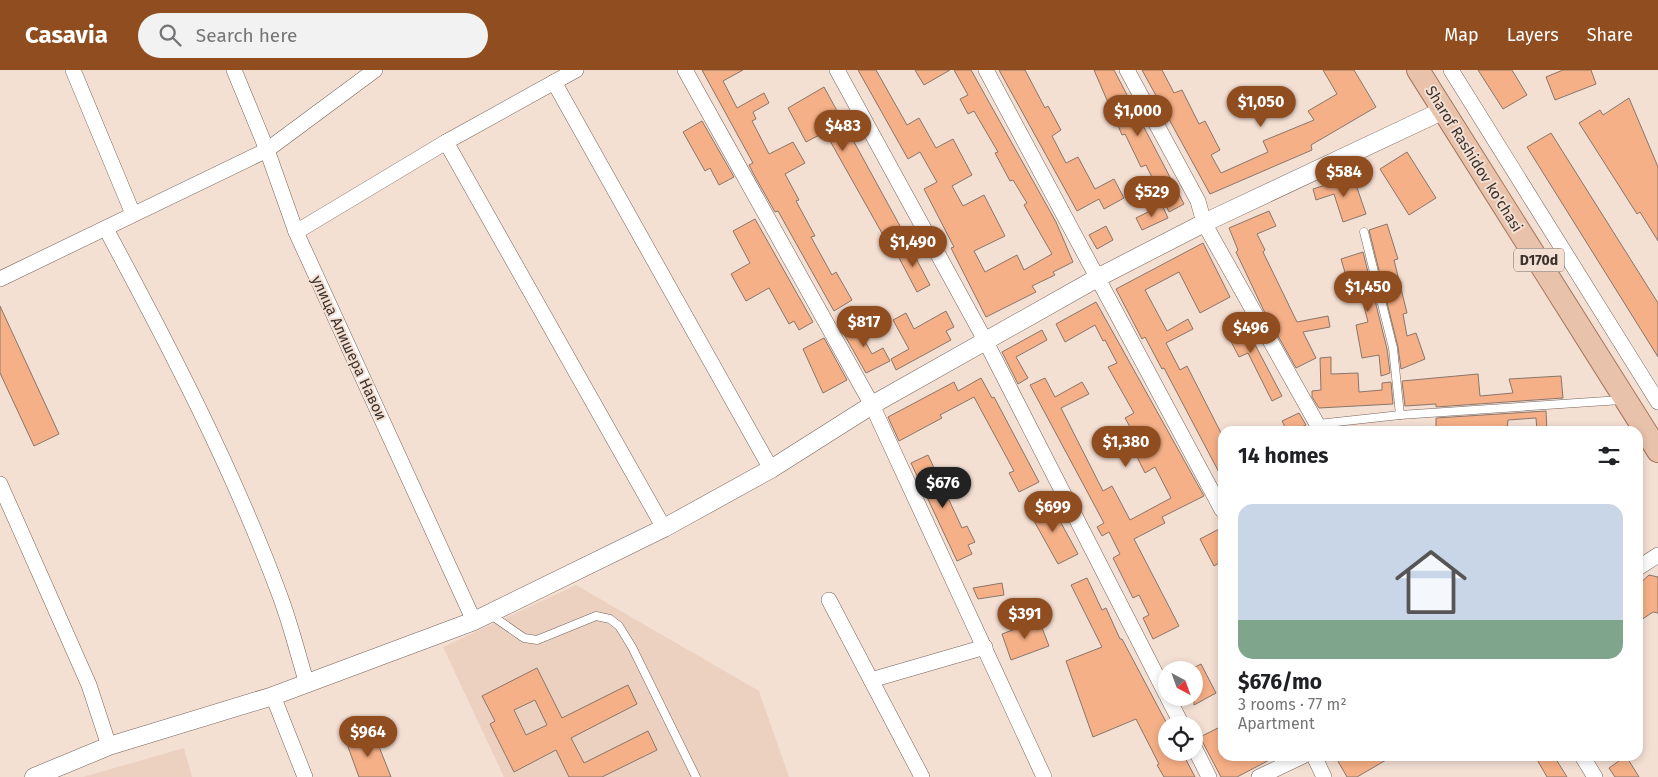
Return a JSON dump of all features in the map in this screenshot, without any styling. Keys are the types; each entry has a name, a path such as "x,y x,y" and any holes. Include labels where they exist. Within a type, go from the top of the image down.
{"main road":[{"name":"Sharof Rashidov ko'chasi","path":"1418,70 1643,426"},
{"name":"Sharof Rashidov ko'chasi","path":"1643,427 1658,451"}],"street":[{"path":"73,70 133,214"},
{"name":"улица Алишера Навои","path":"234,70 267,150 296,232 482,617"},
{"path":"0,279 267,150 375,70"},
{"path":"296,232 446,142 576,70"},
{"path":"685,70 872,405 1044,777"},
{"path":"837,70 986,342 1158,678"},
{"path":"986,70 1099,277 1218,502"},
{"path":"1127,70 1198,201 1204,223 1265,335 1318,426"},
{"path":"1451,70 1658,402"},
{"path":"554,82 771,469"},
{"path":"34,777 109,746 307,684 482,617 664,528 771,469 872,405 1099,277 1204,223 1444,110"},
{"path":"446,142 664,528"},
{"path":"106,229 176,359 224,462 281,597 307,684"},
{"path":"0,484 89,685 109,746"},
{"path":"1643,565 1658,555"},
{"path":"829,600 922,777"},
{"path":"871,680 985,647"},
{"path":"273,696 306,777"},
{"path":"1201,761 1209,777"},
{"path":"1259,777 1293,761"},
{"path":"1316,761 1324,777"},
{"path":"1585,761 1595,777"}],"lane":[{"path":"1364,232 1393,348 1400,415"},
{"path":"1331,426 1400,415 1626,399"},
{"path":"482,617 529,640 537,640 596,616 610,619 619,626 632,647 696,777"}],"shaded area":[{"path":"576,585 759,691 789,777 504,777 443,647"},
{"path":"184,748 192,777 83,777"}],"building":[{"path":"702,70 743,70 723,81 737,108 764,93 769,103 753,112 756,119 752,121 769,154 793,142 805,163 785,174 799,200 796,201 815,236 811,237 832,275 836,272 852,300 834,311 778,211 775,212 753,173 749,165 753,163"},
{"path":"858,70 876,70 907,125 919,118 936,148 953,139 972,175 952,186 963,206 984,195 1005,236 974,251 985,272 1017,255 1024,270 1052,254 1024,205 1027,203 1013,180 1010,181 995,153 998,152 974,111 968,114 960,99 968,95 954,70 971,70 1056,222 1073,262 1053,272 1055,275 1032,286 1036,292 986,317 951,248 954,247 924,189 937,182 920,152 908,159"},
{"path":"915,70 950,70 924,85"},
{"path":"999,70 1025,70 1045,108 1048,106 1061,130 1052,136 1066,163 1078,157 1095,189 1114,179 1124,198 1104,209 1099,199 1077,211"},
{"path":"1094,70 1114,70 1184,204 1169,212 1146,165 1141,167 1125,134 1122,135"},
{"path":"1142,70 1162,70 1174,93 1182,90 1199,124 1205,121 1220,150 1211,155 1221,173 1268,152 1263,141 1314,120 1308,111 1337,94 1323,70 1354,70 1376,107 1311,145 1312,150 1210,194"},
{"path":"1478,70 1512,70 1527,95 1503,109"},
{"path":"1563,70 1591,70 1596,84 1555,100 1546,77"},
{"path":"824,87 900,226 883,235 825,132 806,142 788,108"},
{"path":"1629,98 1658,167 1658,241 1640,212 1637,214 1579,123 1600,110 1603,115"},
{"path":"702,121 734,177 719,185 710,168 705,171 683,132"},
{"path":"1551,133 1658,303 1658,357 1527,147"},
{"path":"1407,152 1436,198 1409,215 1380,169"},
{"path":"1353,176 1366,214 1343,222 1334,194 1316,200 1313,189"},
{"path":"1162,205 1168,218 1142,230 1136,218"},
{"path":"1269,211 1276,226 1257,234 1265,250 1263,252 1297,322 1328,316 1330,327 1303,332 1316,358 1296,368 1264,311 1236,252 1238,250 1229,228"},
{"path":"755,219 813,322 799,330 794,321 789,324 769,288 746,301 731,274 750,263 733,231"},
{"path":"1387,224 1398,259 1394,260 1407,313 1403,314 1407,336 1416,333 1425,359 1401,369 1398,347 1369,230"},
{"path":"1106,226 1113,240 1097,249 1089,235"},
{"path":"1203,243 1230,297 1200,313 1179,272 1145,290 1167,331 1188,319 1193,329 1166,343 1180,370 1187,366 1218,427 1218,470 1164,368 1162,369 1145,337 1142,339 1116,289"},
{"path":"909,245 930,285 917,292 896,252"},
{"path":"1363,252 1387,349 1390,373 1381,376 1379,355 1362,358 1356,325 1368,322 1356,276 1347,279 1341,259"},
{"path":"1096,302 1204,496 1162,517 1165,523 1134,539 1179,626 1153,639 1143,618 1149,615 1139,595 1133,598 1113,558 1120,554 1109,532 1102,536 1097,527 1104,523 1030,385 1045,378 1055,397 1082,382 1089,394 1061,408 1103,491 1112,486 1130,520 1171,498 1155,467 1145,473 1130,443 1137,439 1125,418 1134,413 1108,367 1117,363 1105,340 1103,341 1095,325 1065,342 1056,324"},
{"path":"0,306 59,434 34,446 0,373"},
{"path":"946,311 954,327 946,331 951,340 896,370 891,359 909,349 893,320 906,313 914,329"},
{"path":"1240,316 1282,396 1272,401 1248,353 1239,357 1223,326"},
{"path":"859,320 865,332 861,334 872,354 883,348 890,361 866,373 841,329"},
{"path":"1042,330 1047,340 1016,357 1028,378 1018,384 1002,352"},
{"path":"824,338 847,380 823,393 803,349"},
{"path":"1331,357 1331,374 1358,373 1359,392 1382,390 1382,383 1391,382 1393,404 1319,408 1312,397 1312,391 1321,390 1320,358"},
{"path":"1478,374 1480,396 1513,393 1509,379 1561,376 1563,398 1436,407 1436,404 1405,406 1402,381"},
{"path":"981,378 992,398 994,397 1039,482 1019,492 1009,473 1014,471 974,397 940,415 942,418 899,441 888,417 954,382 958,391"},
{"path":"1546,411 1547,426 1537,426 1536,418 1508,420 1507,426 1436,426 1436,418"},
{"path":"1299,413 1306,425 1284,426 1282,421"},
{"path":"928,455 962,528 967,526 975,542 968,545 972,554 957,561 911,463"},
{"path":"1049,501 1078,554 1058,564 1029,512"},
{"path":"1218,530 1218,564 1214,566 1200,539"},
{"path":"1649,575 1658,577 1658,613 1653,612 1643,619 1643,580"},
{"path":"1087,578 1102,610 1106,608 1120,639 1122,639 1163,716 1158,716 1158,761 1187,761 1195,777 1164,777 1136,719 1093,737 1066,661 1102,647 1071,585"},
{"path":"1002,583 1004,595 978,599 973,588"},
{"path":"1039,620 1049,646 1011,660 1002,634"},
{"path":"537,668 562,718 628,685 637,704 571,738 584,763 648,731 657,750 602,777 569,777 556,750 514,772 490,724 495,721 482,696","holes":["535,700 547,725 526,735 514,710"]},
{"path":"1203,668 1216,693 1203,700"},
{"path":"1218,728 1218,761 1267,761 1237,777 1221,777 1203,743 1203,736"},
{"path":"374,734 391,777 359,777 347,744"},
{"path":"1338,761 1384,761 1357,777 1347,777"},
{"path":"1538,761 1557,761 1567,777 1547,777"},
{"path":"1619,761 1629,761 1639,777 1615,777 1609,768"}]}
